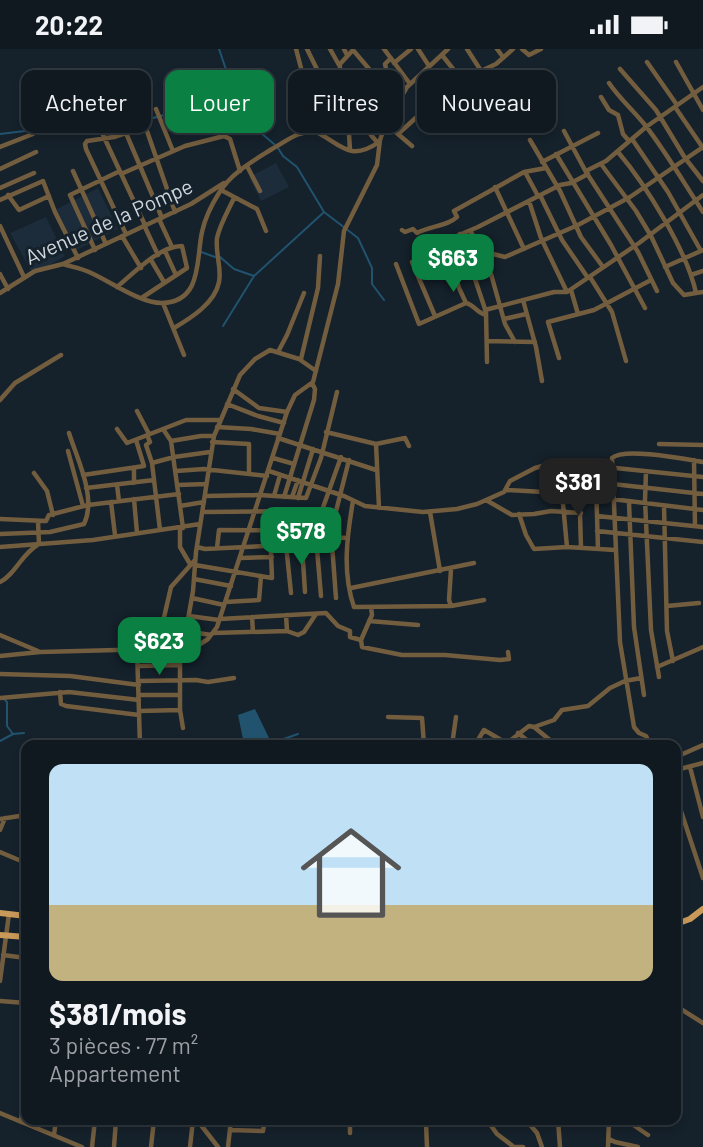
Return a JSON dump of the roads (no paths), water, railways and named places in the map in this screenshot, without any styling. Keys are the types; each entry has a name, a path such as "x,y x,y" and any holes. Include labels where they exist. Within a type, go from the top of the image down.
{"main road":[{"path":"681,922 703,909"},
{"path":"0,913 21,915"},
{"path":"3,935 21,937"}],"street":[{"path":"296,49 302,70"},
{"path":"307,49 317,70"},
{"path":"330,49 340,70"},
{"path":"344,49 347,55"},
{"path":"384,49 410,83"},
{"path":"386,70 385,64 411,49"},
{"path":"418,49 429,66"},
{"path":"425,70 448,49"},
{"path":"467,49 480,70"},
{"path":"497,49 503,57"},
{"path":"483,70 496,64 513,49"},
{"path":"522,49 528,55 541,49"},
{"path":"339,66 347,55 354,51 370,70"},
{"path":"442,55 454,70"},
{"path":"469,261 492,253 505,257 559,234 625,199 703,148 647,62"},
{"path":"676,62 703,110"},
{"path":"620,69 660,117 685,158 703,181"},
{"path":"403,94 417,77"},
{"path":"608,83 646,127 703,212"},
{"path":"466,303 445,242 538,195 571,183 618,152 619,148 646,127 703,87"},
{"path":"601,97 609,110 618,115 623,134 631,140 657,177 702,251 665,267"},
{"path":"156,109 173,151"},
{"path":"412,145 398,134 417,117"},
{"path":"564,131 587,173 634,246 657,291"},
{"path":"141,268 85,144 87,141 126,132 172,247"},
{"path":"103,133 158,255"},
{"path":"147,133 176,212"},
{"name":"Avenue de la Pompe","path":"0,293 35,271 78,258 207,196 229,178 300,133"},
{"path":"317,133 333,145 350,151 365,149 379,142"},
{"path":"348,133 350,151"},
{"path":"369,133 379,142"},
{"path":"0,656 40,652 197,648 212,634 221,618 287,412 295,395 312,383 338,285 344,232 377,165 382,133"},
{"path":"542,162 598,133"},
{"path":"0,146 33,134"},
{"path":"95,250 71,196 81,188 173,151 228,136 240,171"},
{"path":"530,140 557,187 575,226 603,267"},
{"path":"0,169 36,152"},
{"path":"618,152 665,222 691,275 696,293"},
{"path":"556,154 645,308"},
{"path":"601,164 650,234 673,283 684,295 703,292"},
{"path":"247,166 260,191"},
{"path":"402,230 405,232 413,229 417,233 433,225 453,222 457,218 454,211 495,187 525,172 546,168"},
{"path":"73,171 106,244"},
{"path":"525,172 559,234 608,303 626,361"},
{"path":"0,188 34,173"},
{"path":"63,264 92,273 142,297 163,303 185,294 194,283 201,233 229,178"},
{"path":"0,200 43,181 78,258"},
{"path":"495,187 524,249"},
{"path":"221,190 260,211 266,231"},
{"path":"8,195 19,210 49,196"},
{"path":"396,264 419,324 466,303 471,304 477,312 486,312 554,292 569,291 703,195"},
{"path":"174,328 197,313 218,285 218,234 234,198"},
{"path":"530,201 543,241 578,314"},
{"path":"0,226 24,277"},
{"path":"470,231 482,242 485,254"},
{"path":"460,235 486,312 487,362"},
{"path":"117,286 158,255 172,247 182,246 186,269 142,297"},
{"path":"165,251 176,275"},
{"path":"300,360 318,288 320,256"},
{"path":"151,260 164,282"},
{"path":"412,262 435,316"},
{"path":"691,275 703,271"},
{"path":"475,279 490,273 504,319 515,342"},
{"path":"0,274 8,289"},
{"path":"559,358 548,322 608,303 651,280"},
{"path":"278,352 290,330 303,293"},
{"path":"523,300 542,380"},
{"path":"163,303 184,355"},
{"path":"504,319 526,314"},
{"path":"487,341 535,342"},
{"path":"183,728 180,710 180,664 192,598 194,563 210,452 217,427 240,375 255,359 269,351 300,360 316,371"},
{"path":"0,400 15,383 61,355"},
{"path":"284,497 314,400 315,389 312,383"},
{"path":"233,389 260,408 287,412"},
{"path":"180,506 204,499 260,495 306,498 322,451 337,392"},
{"path":"227,404 284,423"},
{"path":"137,411 150,443 146,445 152,463 160,530"},
{"path":"117,429 127,443 192,419 220,420"},
{"path":"217,427 251,429 279,436 376,470"},
{"path":"163,429 171,441 174,457 182,528 180,547 194,563 272,577 270,529"},
{"path":"326,432 376,444 405,438 409,446"},
{"path":"0,534 38,533 80,526 86,520 86,488 69,433"},
{"path":"171,441 201,436 249,444 249,473"},
{"path":"83,475 145,465 136,440"},
{"path":"376,444 379,508"},
{"path":"659,444 703,445"},
{"path":"292,497 313,449"},
{"path":"68,451 86,506"},
{"path":"152,463 210,452"},
{"path":"648,740 634,727 620,642 613,456 620,453 703,462"},
{"path":"321,596 316,539 320,516 341,457"},
{"path":"273,458 295,464"},
{"path":"336,598 331,534 349,460"},
{"path":"694,460 695,526"},
{"path":"176,471 208,469 280,475 339,494 365,506 430,512 457,509 485,500 505,490 512,481 552,463 703,477"},
{"path":"134,468 134,482"},
{"path":"646,472 651,630 659,677"},
{"path":"34,473 47,491 53,515"},
{"path":"274,496 280,475"},
{"path":"549,477 703,494"},
{"path":"86,488 154,480"},
{"path":"579,480 581,548"},
{"path":"298,498 300,481"},
{"path":"596,482 598,549"},
{"path":"178,485 206,484"},
{"path":"117,485 118,501"},
{"path":"505,490 562,493 703,510"},
{"path":"562,493 567,547"},
{"path":"0,519 46,521 48,515 86,506 178,494"},
{"path":"134,499 137,533"},
{"path":"485,500 509,514 565,511 581,513"},
{"path":"353,501 346,538 346,558 354,606 451,606 484,600"},
{"path":"111,502 115,535"},
{"path":"629,502 634,627 643,695"},
{"path":"664,506 667,637 673,661"},
{"path":"203,512 297,511 320,516"},
{"path":"430,512 440,571"},
{"path":"519,514 532,548 615,550"},
{"path":"597,516 703,527"},
{"path":"38,521 39,544"},
{"path":"0,547 93,540 201,524"},
{"path":"193,527 199,532"},
{"path":"301,529 305,592"},
{"path":"217,548 218,530 318,529 346,538"},
{"path":"597,531 703,543"},
{"path":"0,582 8,578 28,550 39,544"},
{"path":"197,549 287,546 291,593"},
{"path":"240,558 272,557"},
{"path":"137,649 152,639 162,626 171,587 194,563"},
{"path":"351,588 474,563"},
{"path":"451,568 451,606"},
{"path":"192,598 225,603 259,600 261,576"},
{"path":"194,579 231,586"},
{"path":"667,606 699,603"},
{"path":"371,607 369,621 361,640 362,647 402,656 444,655 500,660 509,659 509,652"},
{"path":"189,616 221,618 328,613 335,624 350,631 350,637 361,640"},
{"path":"187,632 212,634 287,631 296,635 303,633 316,614"},
{"path":"286,615 287,631"},
{"path":"252,617 253,632"},
{"path":"369,621 418,625"},
{"path":"0,635 40,652"},
{"path":"657,667 703,647"},
{"path":"137,649 140,740"},
{"path":"138,666 180,664"},
{"path":"0,674 70,676 139,683 179,680 208,682 234,678"},
{"path":"512,740 529,726 534,727 554,720 562,710 590,705 601,693 625,681 641,678"},
{"path":"0,698 60,692 139,697 180,695"},
{"path":"60,692 61,704 66,706 139,713 180,710"},
{"path":"388,717 422,718 424,740"},
{"path":"453,740 456,717"},
{"path":"534,727 550,740"},
{"path":"479,740 484,730 502,740"},
{"path":"518,733 527,740"},
{"path":"681,755 703,745"},
{"path":"681,769 703,764"},
{"path":"690,767 703,817"},
{"path":"681,811 703,878"},
{"path":"0,830 2,819 21,815"},
{"path":"0,852 21,861"},
{"path":"0,981 3,935 9,914"},
{"path":"1,955 21,957"},
{"path":"0,1000 21,1002"},
{"path":"681,1009 703,1023"},
{"path":"0,1113 21,1122"},
{"path":"29,1125 82,1147"},
{"path":"54,1135 55,1125"},
{"path":"92,1147 94,1125"},
{"path":"114,1147 116,1125"},
{"path":"152,1147 154,1125"},
{"path":"190,1147 196,1125"},
{"path":"201,1125 220,1147"},
{"path":"228,1147 230,1125"},
{"path":"230,1130 263,1131 264,1125"},
{"path":"350,1125 350,1133"},
{"path":"426,1125 427,1147"},
{"path":"491,1125 497,1134 515,1147 523,1147"},
{"path":"530,1125 538,1134 542,1147"},
{"path":"558,1125 560,1147"},
{"path":"608,1147 609,1125"},
{"path":"633,1125 648,1135"},
{"path":"609,1139 638,1147"}],"water":[{"path":"255,709 269,738 243,739 238,715"}],"waterway":[{"path":"219,49 235,96 251,113 261,133 274,144"},
{"path":"0,134 33,130 62,121 79,122 107,116 153,118 165,115"},
{"path":"278,148 283,156 297,167 324,212 358,238 372,268 372,284 384,300"},
{"path":"223,326 254,276 323,213"},
{"path":"201,252 215,257"},
{"path":"220,257 234,269 254,276"},
{"path":"4,699 7,702 7,726 13,734"},
{"path":"0,741 13,734 24,733"},
{"path":"281,740 298,734"}]}
